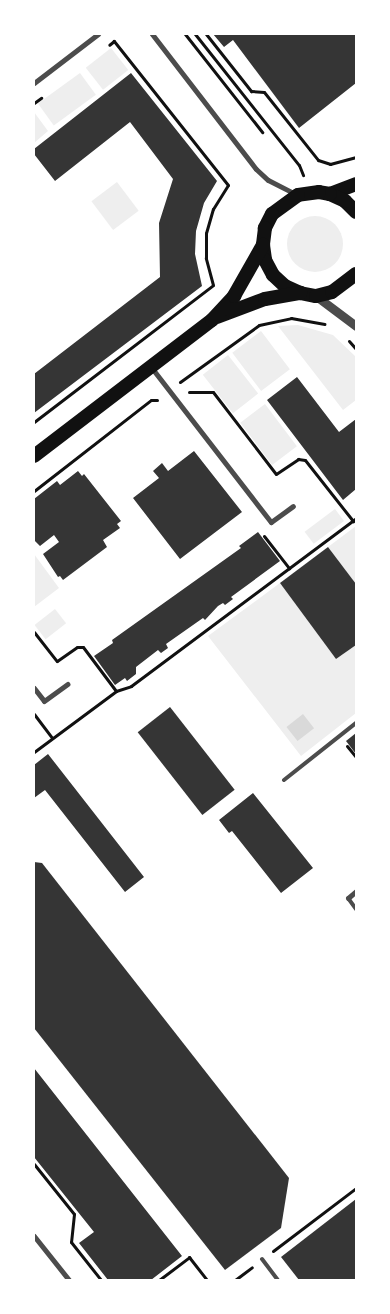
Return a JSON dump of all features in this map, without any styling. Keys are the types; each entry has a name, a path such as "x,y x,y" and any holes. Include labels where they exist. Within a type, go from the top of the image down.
{"highway":[{"path":"34,456 212,320 234,296 263,245 272,214 302,194 330,194 356,184"},
{"path":"330,194 345,201 356,212"},
{"path":"263,245 265,260 273,275 285,286 300,293 316,296 332,292 356,274"},
{"path":"212,320 266,299 300,293"}],"street":[{"path":"34,83 98,34"},
{"path":"152,34 256,170 282,189 302,194"},
{"path":"316,296 356,326"},
{"path":"151,367 271,522 293,506"},
{"path":"34,688 44,701 67,684"},
{"path":"348,898 356,891"},
{"path":"34,1236 69,1280"}],"lane":[{"path":"284,780 356,723"},
{"path":"348,898 356,909"},
{"path":"262,1260 278,1280"}],"path":[{"path":"185,34 262,132"},
{"path":"196,34 299,164 302,194"},
{"path":"206,34 252,91 264,92 318,160 330,164 356,157"},
{"path":"34,422 213,285 206,258 206,233 213,209 228,185 114,41 106,47"},
{"path":"34,103 48,92"},
{"path":"34,752 116,691 131,686 355,520 305,460 298,459 276,474 212,392 187,392 179,382 259,325 291,318 328,326"},
{"path":"342,335 356,349"},
{"path":"34,491 151,400 161,403"},
{"path":"259,529 289,568"},
{"path":"34,632 57,661 77,647 83,647 116,691"},
{"path":"34,713 52,738"},
{"path":"34,1164 74,1214 71,1242 101,1280"},
{"path":"235,1280 356,1188"},
{"path":"159,1280 189,1257 207,1280"}],"shaded area":[{"path":"111,48 128,70 103,90 86,68"},
{"path":"80,73 96,95 54,125 38,104"},
{"path":"34,112 48,131 34,143"},
{"path":"117,182 139,211 113,230 91,201"},
{"path":"315,216 326,218 335,224 341,233 343,244 341,255 335,264 326,270 315,272 304,270 295,264 289,255 287,244 289,233 295,224 304,218"},
{"path":"298,325 333,335 356,357 356,400 343,410 278,326"},
{"path":"261,331 290,369 261,391 232,353"},
{"path":"228,355 258,394 233,413 203,375"},
{"path":"265,404 297,446 272,465 240,423"},
{"path":"335,509 344,521 314,544 305,532"},
{"path":"356,526 356,584 328,547"},
{"path":"34,554 59,588 34,607"},
{"path":"280,583 336,659 356,645 356,713 301,756 208,636"},
{"path":"55,609 66,623 46,639 35,625"},
{"path":"303,714 314,728 298,741 286,727"}],"building":[{"path":"213,34 356,34 356,83 299,128 233,40 224,47"},
{"path":"131,73 217,181 204,203 196,231 195,254 202,286 34,413 34,374 160,277 159,223 173,179 130,122 55,181 34,154 34,149"},
{"path":"297,377 339,432 356,419 356,489 343,500 267,400"},
{"path":"194,451 242,512 180,559 133,498 159,478 153,471 162,463 168,471"},
{"path":"78,471 82,476 84,474 121,521 117,524 120,528 103,540 107,547 63,580 60,576 58,577 43,554 59,542 54,535 40,546 34,540 34,499 57,481 60,485"},
{"path":"258,532 280,561 231,597 233,599 225,605 223,603 218,606 205,620 203,618 166,644 168,648 161,653 158,650 136,667 136,674 127,681 125,678 115,685 94,656 113,643 112,640 241,548 239,546"},
{"path":"328,547 356,584 356,645 336,659 280,583"},
{"path":"170,707 235,790 202,815 138,732"},
{"path":"356,733 356,754 346,741"},
{"path":"48,754 144,877 125,892 45,790 34,798 34,765"},
{"path":"253,793 313,868 281,893 232,831 229,833 219,820"},
{"path":"34,862 42,863 289,1178 281,1228 225,1270 34,1028"},
{"path":"34,1068 182,1256 151,1280 108,1280 79,1243 94,1232 34,1157"},
{"path":"356,1199 356,1280 299,1280 281,1257"}]}
